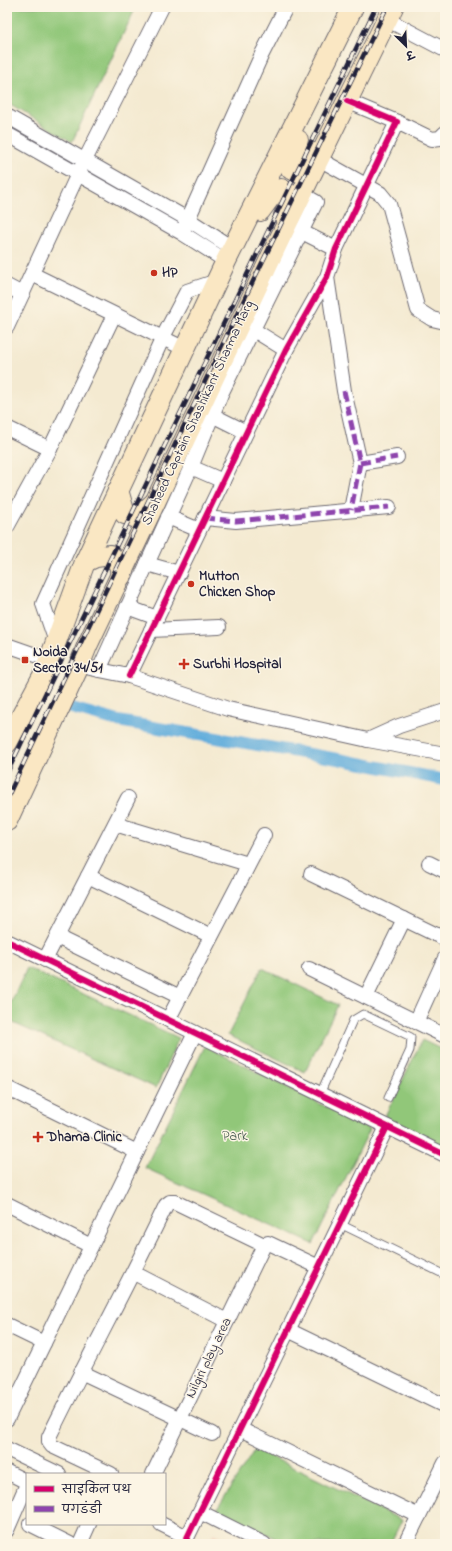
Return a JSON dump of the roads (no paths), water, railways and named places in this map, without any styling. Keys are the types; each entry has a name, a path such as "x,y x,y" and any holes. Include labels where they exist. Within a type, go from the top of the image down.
{"main road":[{"path":"7,743 17,720 50,658 85,562 243,224 353,7"},
{"name":"Shaheed Captain Shashikant Sharma Marg","path":"7,821 71,684 87,646 280,238 390,13"},
{"path":"312,89 312,108 289,161 289,165 295,171 299,172 307,168 327,132 345,105"},
{"path":"243,224 264,206 274,192 277,190 285,190 291,200 284,218 280,238"},
{"path":"118,490 125,514 134,517 145,511 156,501"},
{"path":"85,562 96,557 110,555 119,564 121,576"}],"street":[{"path":"7,327 78,174 86,161 162,7"},
{"path":"182,233 262,54 286,7"},
{"path":"390,13 445,50"},
{"path":"345,105 397,122 432,139 440,138 445,133"},
{"path":"7,116 189,220 229,255"},
{"path":"128,676 286,350 327,277 336,249 397,122"},
{"path":"7,134 182,233 229,255"},
{"path":"319,159 367,184 380,193 389,204 418,310 432,319 445,322"},
{"path":"99,670 191,467 212,414 300,231 316,202 302,194"},
{"path":"300,231 336,249"},
{"path":"32,274 185,349"},
{"path":"327,277 344,391 360,463 351,510"},
{"path":"7,645 50,658 43,604 163,337 187,291 217,281"},
{"path":"7,286 22,294"},
{"path":"9,519 50,449 114,315"},
{"path":"252,330 286,350"},
{"path":"212,414 246,432"},
{"path":"7,428 50,449"},
{"path":"360,463 397,457"},
{"path":"191,467 223,481"},
{"path":"168,517 202,524 389,507"},
{"path":"147,564 179,572"},
{"path":"128,607 154,624 219,627"},
{"path":"79,666 128,676 228,709 368,740 445,754"},
{"path":"368,740 399,726 445,711"},
{"path":"45,960 128,798"},
{"path":"115,824 248,864"},
{"path":"168,1020 264,835"},
{"path":"429,863 445,871"},
{"path":"311,874 445,939"},
{"path":"88,876 211,936"},
{"path":"366,997 404,919"},
{"path":"57,937 180,997"},
{"path":"9,947 45,960 445,1155"},
{"path":"416,1022 445,958"},
{"path":"309,969 445,1036"},
{"path":"7,1420 195,1033"},
{"path":"7,1088 137,1152"},
{"path":"162,1525 186,1541 387,1126"},
{"path":"109,1473 52,1446 49,1442 49,1437 81,1372 134,1273 166,1205 170,1202 175,1202 265,1244 319,1267"},
{"path":"7,1204 91,1246"},
{"name":"Nilgiri play area","path":"153,1473 265,1244"},
{"path":"134,1273 227,1321"},
{"path":"7,1325 44,1343"},
{"path":"288,1330 445,1406"},
{"path":"81,1372 212,1434"},
{"path":"240,1429 419,1516"},
{"path":"7,1449 57,1473"},
{"path":"405,1544 445,1463"},
{"path":"7,1472 26,1482"},
{"path":"7,1530 10,1514 26,1485"},
{"path":"200,1512 264,1544"},
{"path":"10,1514 26,1522"},
{"path":"32,1525 70,1544"},
{"path":"80,1544 89,1525"}],"lane":[{"path":"320,1094 352,1020 363,1014 411,1037 410,1050 388,1098"},
{"path":"340,1224 445,1275"}],"waterway":[{"path":"61,705 118,721 338,759 445,780"}],"railway":[{"path":"7,773 376,7"},
{"path":"7,798 238,312 387,7"}],"place":[{"name":"HP","path":"154,273"},
{"name":"Mutton Chicken Shop","path":"191,584"},
{"name":"Noida Sector 34/51","path":"25,660"},
{"name":"Surbhi Hospital","path":"184,664"},
{"name":"Dhama Clinic","path":"38,1137"}],"park label":[{"name":"Park","path":"235,1136"}]}
